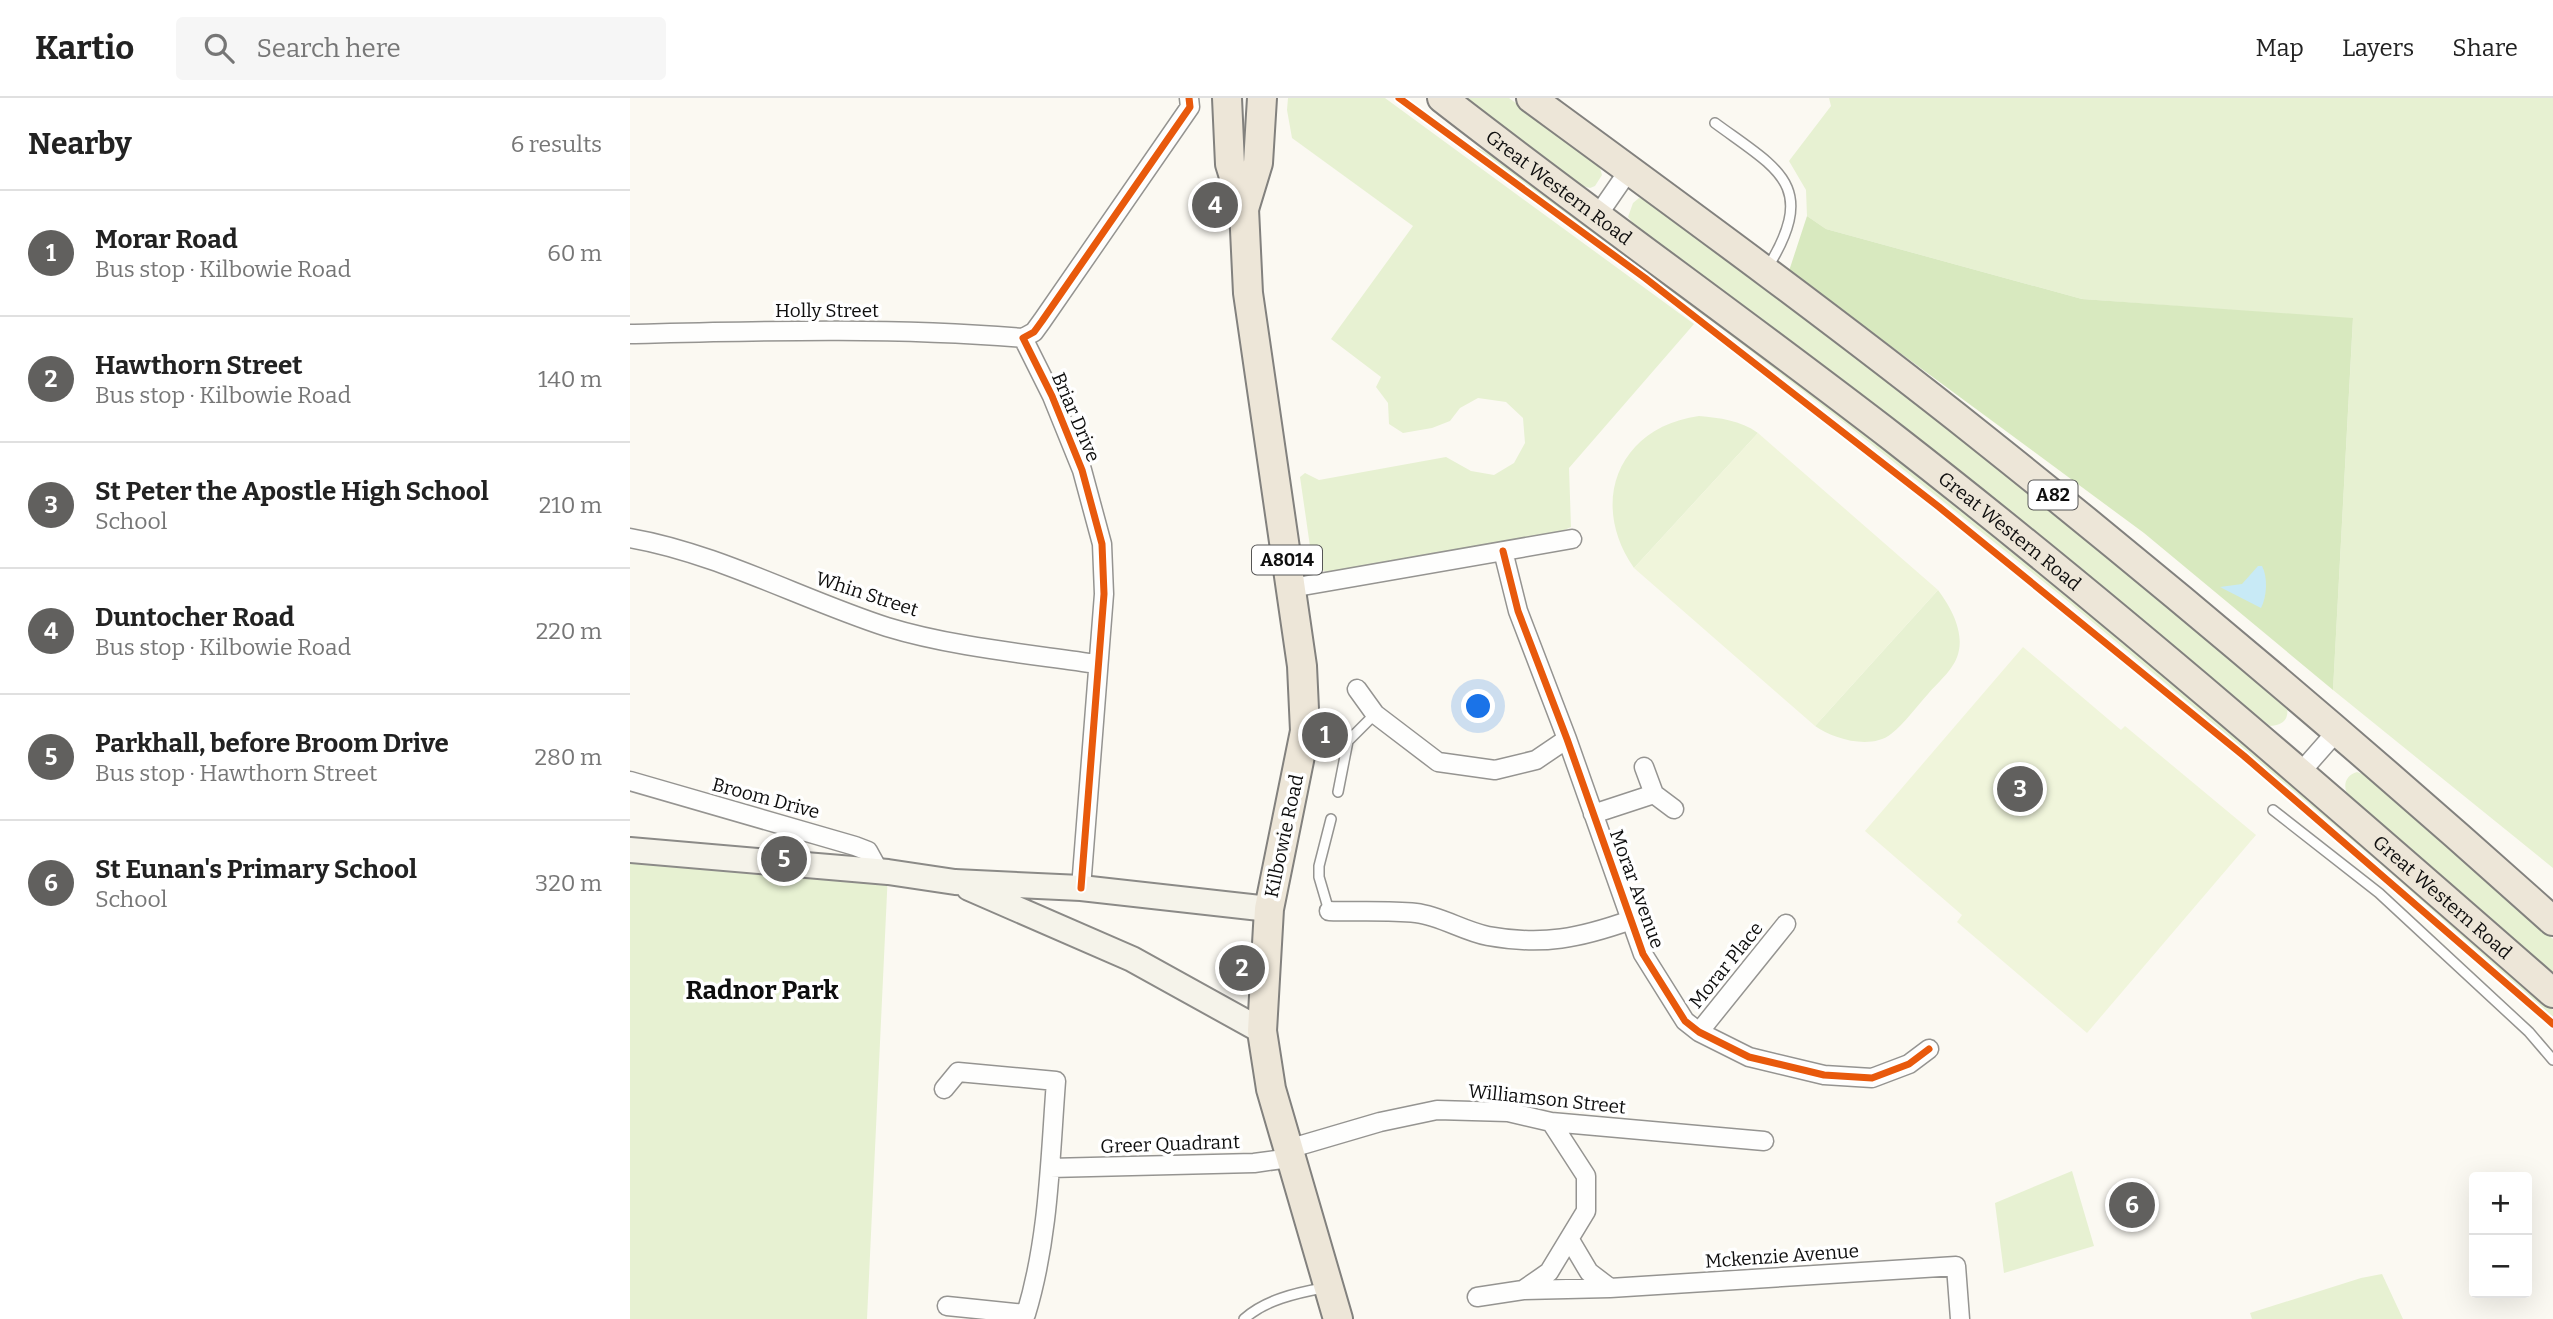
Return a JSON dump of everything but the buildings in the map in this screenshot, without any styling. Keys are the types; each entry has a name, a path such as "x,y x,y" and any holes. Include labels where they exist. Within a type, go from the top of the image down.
{"main road":[{"name":"Kilbowie Road","path":"1227,98 1230,164 1244,209 1248,293 1303,666 1305,731 1269,909 1262,1031 1271,1089 1338,1319"},
{"name":"A8014","path":"1244,209 1258,163 1262,98"},
{"name":"Great Western Road","path":"1442,98 1895,439 2180,670 2553,993"},
{"name":"A82","path":"1531,98 1977,434 2149,573 2337,731 2553,922"}],"street":[{"path":"1023,338 1034,332 1042,321 1190,107 1189,98"},
{"path":"1598,215 1629,170"},
{"name":"Holly Street","path":"630,334 845,330 1023,338"},
{"name":"Briar Drive","path":"1023,338 1052,396 1082,470 1102,544 1104,594 1081,888"},
{"name":"Whin Street","path":"630,538 687,553 888,627 984,648 1097,664"},
{"path":"1291,588 1572,539"},
{"name":"Morar Avenue","path":"1503,551 1518,611 1567,739 1643,954 1685,1021 1699,1032 1749,1057 1824,1075 1872,1077 1909,1065 1930,1049"},
{"path":"1357,689 1375,715 1438,762 1495,770 1535,760 1567,739"},
{"path":"2300,773 2337,731"},
{"path":"1644,767 1654,794 1674,809"},
{"name":"Broom Drive","path":"630,781 855,846 868,851 878,871"},
{"path":"1593,814 1654,794"},
{"path":"630,850 878,871 955,882 1081,888 1269,909"},
{"path":"955,882 1132,959 1262,1031"},
{"path":"1329,911 1416,913 1439,918 1486,936 1553,941 1594,933 1631,920"},
{"name":"Morar Place","path":"1699,1032 1786,924"},
{"path":"944,1089 958,1072 1056,1081 1048,1202 1036,1283 1026,1314 947,1306"},
{"name":"Williamson Street","path":"1289,1153 1380,1122 1437,1110 1508,1112 1550,1122 1765,1141"},
{"name":"Mckenzie Avenue","path":"1523,1290 1549,1272 1586,1211 1586,1176 1550,1122"},
{"name":"Greer Quadrant","path":"1050,1168 1254,1163 1289,1153"},
{"path":"1570,1240 1589,1272 1610,1288"},
{"name":"Mckenzie Avenue","path":"1477,1297 1523,1290 1610,1288 1956,1266 1960,1319"}],"lane":[{"path":"1715,123 1778,173 1791,198 1792,208 1787,231 1765,272"},
{"path":"1338,792 1348,741 1375,715"},
{"path":"2273,810 2379,893 2529,1032 2553,1060"},
{"path":"1329,911 1319,877 1319,866 1331,820"},
{"path":"1244,1319 1255,1309 1298,1293 1329,1287"}],"green space":[{"path":"1288,98 1385,98 1694,324 1569,468 1571,527 1551,536 1330,573 1313,567 1300,477 1305,473 1319,480 1446,457 1471,471 1494,475 1514,463 1525,443 1523,418 1506,402 1478,398 1460,408 1450,421 1432,428 1403,433 1389,424 1388,403 1376,387 1381,377 1331,339 1413,226 1292,138 1287,110"},
{"path":"1462,98 1509,98 1599,164 1602,175 1595,186 1590,188 1578,185"},
{"path":"1829,98 2553,98 2553,868 2333,690 2353,319 2082,299 1826,229 1807,216 1806,190 1789,161 1831,106"},
{"path":"1470,144 1505,162 1723,324 2032,564 2208,710 2381,859 2553,1010 2553,1017 2377,861 2064,598 1721,328"},
{"path":"1639,198 1646,199 1829,336 2048,506 2287,707 2284,721 2270,726 1638,229 1628,217 1633,203"},
{"path":"1807,216 1826,229 2082,299 2353,318 2333,690 2144,533 1789,271"},
{"path":"1699,416 1737,422 1758,433 1634,568 1620,543 1614,518 1613,494 1619,471 1631,452 1649,435 1671,423"},
{"path":"1758,433 1938,590 1815,726 1634,568"},
{"path":"1938,590 1951,610 1957,626 1959,650 1951,668 1906,720 1883,739 1863,742 1832,735 1815,726"},
{"path":"2023,647 2121,730 2125,726 2256,835 2087,1033 1957,922 1962,915 1865,831"},
{"path":"2357,772 2369,776 2553,939 2553,979 2350,798 2346,790 2347,779"},
{"path":"630,850 888,872 867,1319 630,1319"},
{"path":"2072,1171 2094,1246 2004,1273 1995,1203"},
{"path":"2382,1274 2403,1319 2252,1319 2250,1313 2361,1278"}],"water":[{"path":"2258,566 2262,566 2266,581 2265,598 2261,608 2220,587 2242,584"}],"cycle path":[{"path":"1081,888 1104,594 1102,544 1082,470 1052,396 1023,338 1034,332 1042,321 1190,107 1189,98"},
{"path":"1399,98 1645,278 1939,507 2244,756 2553,1024"},
{"path":"1503,551 1518,611 1567,739 1643,954 1685,1021 1699,1032 1749,1057 1824,1075 1872,1078 1909,1064 1929,1049"}],"place":[{"name":"Duntocher Road","path":"1215,205"},
{"name":"Morar Road","path":"1325,735"},
{"name":"St Peter the Apostle High School","path":"2020,789"},
{"name":"Parkhall, before Broom Drive","path":"784,859"},
{"name":"Hawthorn Street","path":"1242,968"},
{"name":"St Eunan's Primary School","path":"2132,1205"}],"district":[{"name":"Radnor Park","path":"762,990"}]}
